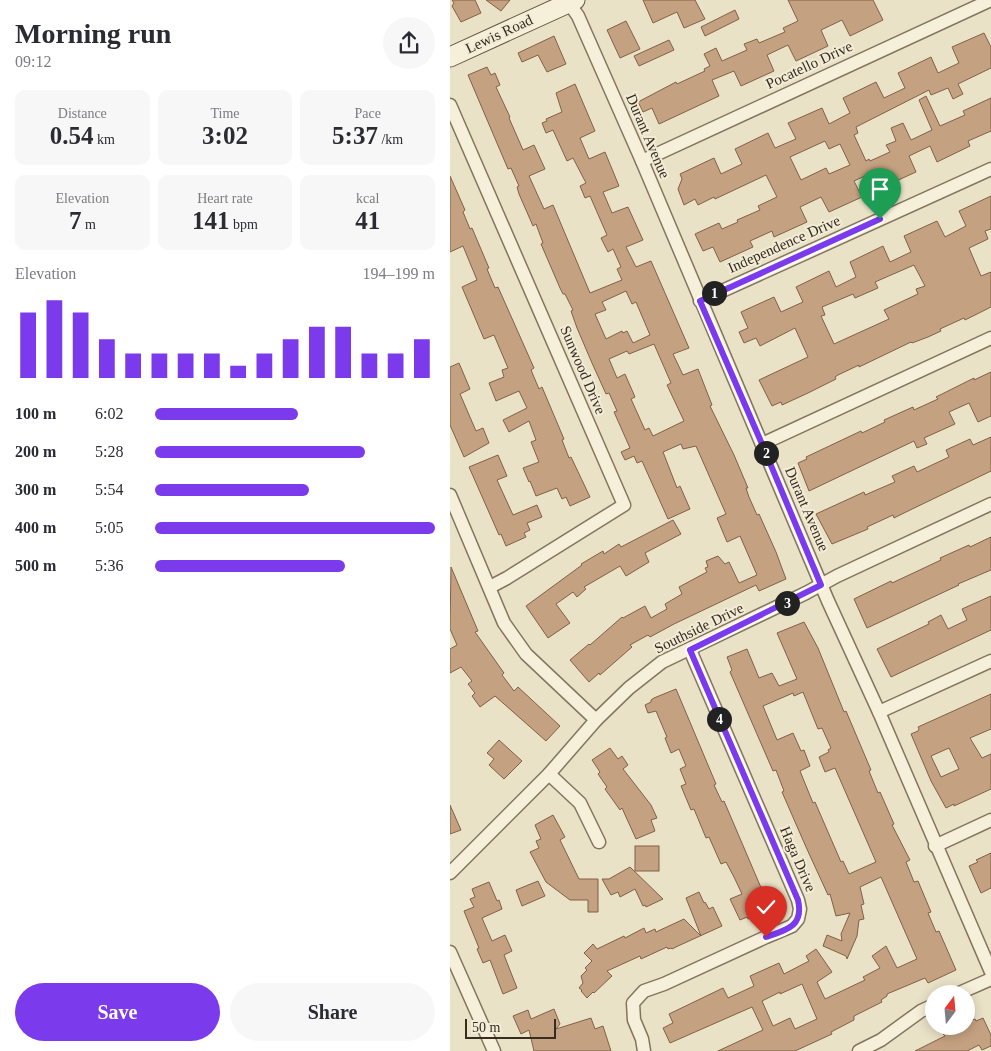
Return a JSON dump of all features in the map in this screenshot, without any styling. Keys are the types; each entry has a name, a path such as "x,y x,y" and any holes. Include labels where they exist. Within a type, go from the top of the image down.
{"street":[{"name":"Pocatello Drive","path":"642,161 991,0"},
{"name":"Durant Avenue","path":"572,1 642,161 821,585 879,712 935,846 991,972"},
{"name":"Lewis Road","path":"450,57 572,1"},
{"name":"Sunwood Drive","path":"450,105 624,504 490,587"},
{"name":"Independence Drive","path":"700,301 991,169"},
{"path":"762,444 991,338"},
{"path":"450,495 504,623 526,654 596,720"},
{"name":"Southside Drive","path":"450,873 549,774 596,720 629,688 662,662 991,504"},
{"name":"Haga Drive","path":"644,1051 642,1039 634,1020 633,1003 644,991 664,984 792,926 798,919 800,909 798,900 690,650"},
{"path":"879,712 991,661"},
{"path":"549,774 580,803 599,842"},
{"path":"935,846 991,820"},
{"path":"450,952 494,1051"},
{"path":"975,986 991,979"},
{"path":"859,1051 881,1040 925,1009"}],"building":[{"path":"452,0 475,0 481,13 461,22 452,6 454,3"},
{"path":"486,0 510,0 501,11"},
{"path":"643,0 695,0 705,19 684,28 677,12 653,23"},
{"path":"788,0 873,0 883,20 850,36 842,20 821,30 828,46 796,61 788,45 767,55 774,71 741,86 734,71 712,80 719,96 659,124 652,108 643,112 638,102 676,82 677,84 705,71 704,69 710,66 704,54 716,48 722,61 747,50 744,44 757,39 759,43 785,32 783,28 798,21"},
{"path":"735,10 739,19 705,36 701,27"},
{"path":"626,21 640,49 620,58 607,30"},
{"path":"984,33 991,47 991,68 958,84 963,94 953,99 948,88 931,95 929,90 856,127 858,133 854,135 866,161 890,152 886,145 896,141 891,128 903,123 911,140 932,130 919,100 926,96 940,126 965,115 963,111 991,98 991,131 968,141 970,146 937,162 930,146 909,156 916,172 883,187 876,171 854,181 862,197 829,212 821,197 800,207 807,222 774,237 772,231 750,241 753,247 720,262 713,247 703,251 695,234 719,223 722,229 738,222 737,220 760,210 758,206 777,197 766,175 715,199 714,197 698,205 695,199 684,205 678,189 682,179 680,174 714,158 721,174 742,164 735,149 768,133 775,148 796,139 788,123 822,108 829,124 850,113 843,98 876,82 884,98 905,88 898,73 931,57 938,73 959,63 952,47","holes":["825,141 829,149 840,144 850,165 829,174 826,168 801,180 790,157"]},
{"path":"554,36 566,64 547,72 538,55 522,62 518,53"},
{"path":"669,40 674,50 639,66 634,56"},
{"path":"487,67 491,75 495,73 500,85 496,87 523,150 534,145 545,169 529,176 544,209 553,205 590,293 622,280 617,269 621,267 613,249 608,252 601,238 607,235 590,196 585,198 580,186 586,183 573,158 567,161 553,130 546,133 542,123 547,121 546,119 562,112 556,93 575,84 595,131 580,138 589,159 605,152 619,186 603,192 612,213 628,207 643,240 626,247 636,267 651,261 689,348 673,354 683,375 698,369 712,405 710,406 734,455 748,488 746,488 749,497 757,515 759,514 786,579 759,591 756,585 650,637 648,635 630,645 632,647 600,675 599,673 589,682 570,660 622,617 645,606 651,618 667,609 665,604 682,594 679,587 707,572 705,568 708,567 706,561 718,556 725,564 729,562 739,583 757,575 740,536 727,542 717,518 726,514 696,446 683,449 681,444 663,452 677,488 680,486 690,509 668,519 642,461 637,463 634,456 625,460 621,452 630,448 614,412 617,411 609,393 606,394 592,363 577,328 571,311 573,310 560,288 541,244 543,243 536,224 533,226 519,194 517,187 519,186 511,168 508,169 468,75","holes":["626,291 632,304 636,302 650,335 633,343 627,331 623,333 622,331 606,339 595,314 606,310 602,302","654,344 671,383 667,385 684,421 653,436 649,428 645,430 631,399 635,397 625,374 617,378 609,359 627,351 629,354"]},
{"path":"450,176 465,210 463,212 470,229 472,228 489,268 487,269 495,288 498,287 534,368 531,370 539,389 542,387 564,439 562,440 569,458 571,457 590,497 570,506 566,497 562,499 557,488 536,496 523,468 539,462 531,442 536,440 529,421 509,432 503,420 527,408 519,391 496,401 489,383 504,377 502,370 508,368 494,335 484,339 462,287 477,280 463,246 450,252"},
{"path":"991,196 991,229 985,231 988,239 969,248 981,276 991,272 991,307 965,320 964,318 940,329 941,331 928,337 911,342 859,367 859,365 838,375 835,377 836,379 782,405 781,402 772,406 759,380 808,357 795,328 760,346 756,338 744,343 739,332 748,328 741,312 774,297 781,312 803,302 796,287 829,271 836,287 856,277 850,262 883,246 890,262 911,252 904,236 937,221 945,237 966,226 959,211","holes":["914,265 925,286 916,289 918,294 884,310 889,319 834,344 821,316 825,315 822,307 853,294 855,298 878,288 875,282"]},
{"path":"459,363 470,389 460,394 476,431 483,428 489,443 464,457 450,425 450,367"},
{"path":"991,372 991,416 978,422 969,403 949,412 955,424 924,438 927,444 917,448 914,441 809,491 798,463 807,459 806,457 861,431 862,433 885,422 884,420 913,407 914,410 938,399 936,397 974,378 974,380"},
{"path":"991,437 991,471 894,518 893,515 867,527 868,529 832,544 816,514 864,492 865,495 895,482 892,476 914,466 917,472 949,457 946,450 970,439 973,445"},
{"path":"498,455 507,476 497,480 513,515 537,505 542,517 527,523 530,530 524,533 526,537 506,546 501,534 499,535 469,467"},
{"path":"673,520 681,534 645,553 649,562 626,576 620,566 584,587 586,589 577,597 573,592 556,604 570,623 548,638 526,606 581,564 603,551 604,554 619,544 621,547"},
{"path":"991,537 991,570 867,628 854,599 941,560 940,558"},
{"path":"451,567 478,631 475,632 504,673 502,675 514,691 518,687 560,726 546,741 495,696 480,707 472,696 475,693 468,684 472,681 461,667 450,673 450,649 457,645 450,629"},
{"path":"991,596 991,630 891,677 877,649 929,624 928,622 941,615 948,629 967,620 962,609"},
{"path":"804,622 818,648 844,712 846,711 871,770 869,771 878,793 880,792 894,824 892,825 910,860 906,862 914,882 918,881 931,912 928,913 936,932 939,931 956,970 928,983 925,978 887,994 881,1000 882,1002 854,1016 854,1020 831,1032 832,1034 795,1051 718,1051 763,1030 752,1007 670,1043 663,1028 673,1023 669,1014 723,988 728,998 754,986 750,976 779,963 784,974 809,961 806,956 816,949 832,972 817,982 825,999 865,980 863,977 880,968 872,956 886,946 897,968 917,959 881,877 860,887 864,904 861,905 864,919 859,920 857,936 847,959 846,956 823,946 827,935 842,941 841,934 850,913 836,916 830,894 828,895 806,847 782,792 784,791 776,770 773,771 730,672 732,670 727,657 747,649 759,678 772,673 779,686 797,679 777,633","holes":["803,692 818,729 822,728 831,748 828,750 829,752 819,757 825,772 835,768 876,862 849,874 843,861 841,862 800,771 810,766 804,750 801,751 793,733 777,740 763,706 793,693 794,696","802,984 817,1019 795,1029 790,1018 773,1026 762,1001"]},
{"path":"676,689 716,784 714,785 722,802 724,801 765,897 763,898 768,910 748,919 747,917 740,920 730,899 742,894 726,862 721,864 709,837 706,838 694,809 691,810 681,786 686,784 680,769 686,766 679,749 671,753 665,738 667,737 656,711 648,713 645,705 654,698"},
{"path":"991,694 991,729 970,738 982,758 991,754 991,789 946,808 931,781 911,734 918,731 918,727","holes":["949,748 959,769 941,777 931,756"]},
{"path":"499,740 522,761 504,779 489,765 494,759 487,753"},
{"path":"610,748 618,759 622,756 628,765 623,769 651,805 657,818 651,820 655,831 636,839 622,808 620,810 605,789 607,787 598,774 600,772 592,760"},
{"path":"450,805 461,830 450,834"},
{"path":"553,815 565,837 560,840 579,879 598,879 598,912 588,912 588,900 570,900 546,882 530,852 539,848 536,841 541,839 535,825"},
{"path":"635,846 659,846 659,871 635,871"},
{"path":"991,853 991,888 981,893 969,866 978,862 976,860"},
{"path":"630,867 663,899 646,907 645,905 643,906 635,889 620,897 618,892 611,895 602,879 609,879"},
{"path":"538,881 545,896 522,906 516,890"},
{"path":"489,882 502,909 482,918 492,941 505,935 512,951 504,955 517,988 503,994 490,960 483,963 464,911 474,907 470,899 475,897 472,889"},
{"path":"699,892 709,909 713,907 722,926 701,936 686,898"},
{"path":"684,919 701,936 672,949 667,947 641,959 640,956 607,971 612,976 587,998 579,988 583,983 581,976 587,970 585,968 592,961 584,953 593,944 597,949 644,928 646,933 655,929 656,932"},
{"path":"554,1009 560,1024 556,1029 591,1018 595,1029 603,1026 611,1051 534,1051 529,1030 521,1034 513,1016 528,1010 531,1019"},
{"path":"983,1018 991,1035 991,1046 982,1050 979,1045 967,1051 915,1051 944,1035 975,1035 975,1019 976,1021"}],"route":[{"path":"766,937 792,926 798,919 800,909 798,900 690,650 821,585 700,301 880,219"}]}
